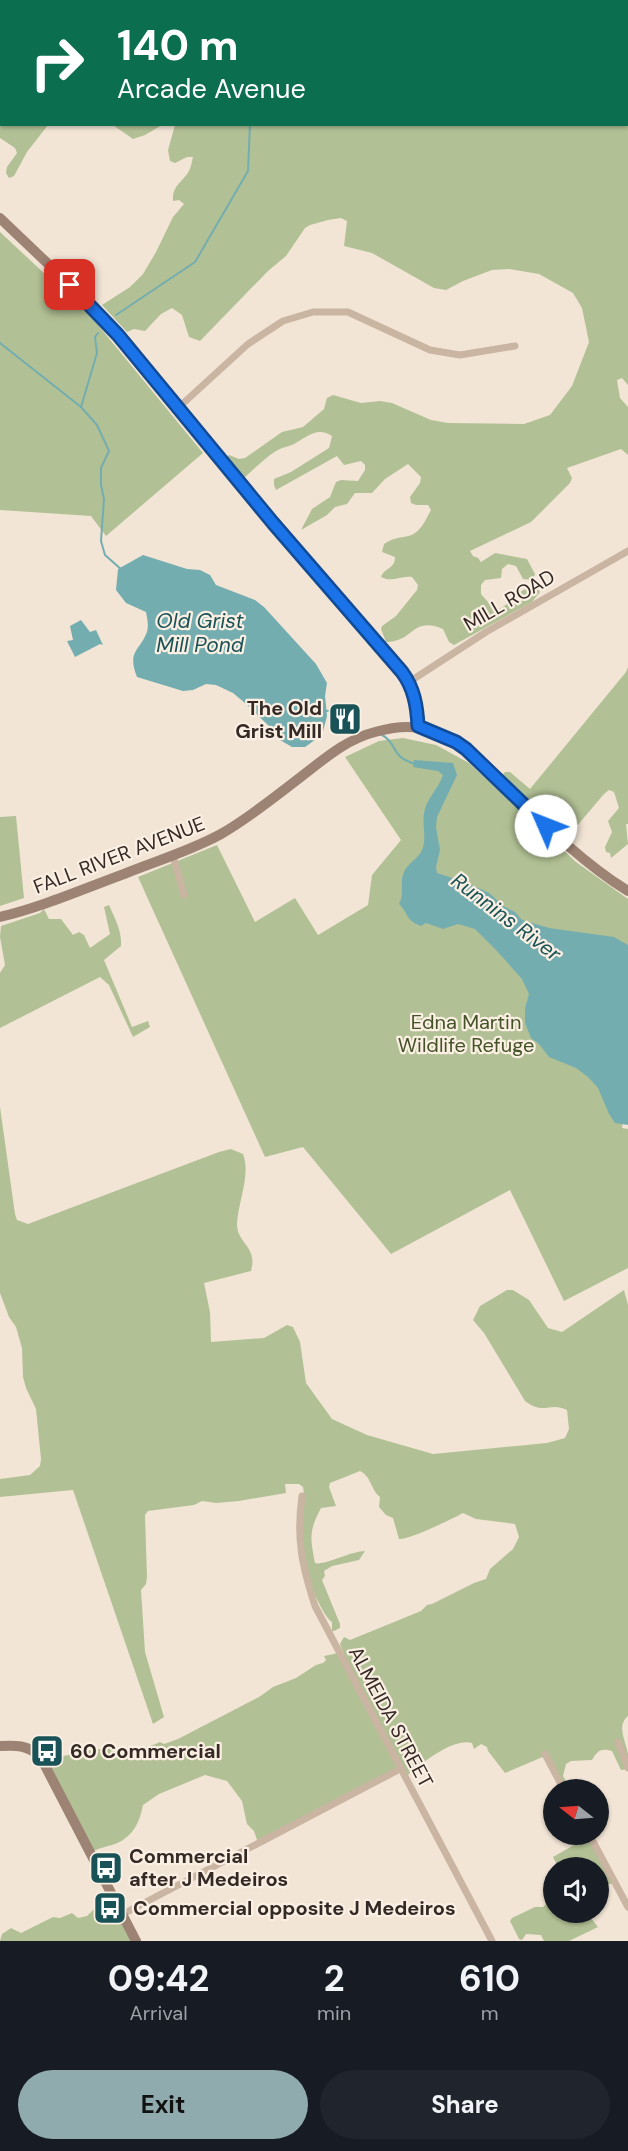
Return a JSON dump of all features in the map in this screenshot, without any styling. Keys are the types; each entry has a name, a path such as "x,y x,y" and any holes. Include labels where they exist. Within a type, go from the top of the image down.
{"main road":[{"path":"0,218 86,300 409,682 416,701 418,726 461,746 553,833 628,891"},
{"name":"FALL RIVER AVENUE","path":"0,917 173,855 220,834 271,801 349,742 373,732 418,726"},
{"path":"0,1746 30,1747 40,1756 136,1941"}],"street":[{"path":"178,408 248,344 283,321 314,312 348,312 430,350 460,355 515,346"},
{"name":"MILL ROAD","path":"409,682 486,632 628,550"},
{"path":"173,855 184,895"},
{"name":"ALMEIDA STREET","path":"302,1496 299,1519 302,1568 315,1606 492,1941"},
{"path":"618,1742 628,1768"},
{"path":"545,1754 558,1779"},
{"path":"123,1914 400,1769"},
{"path":"595,1845 628,1905"}],"green space":[{"path":"0,126 47,126 27,152 14,176 9,178 6,173 7,167 17,153 15,148 0,138"},
{"path":"114,126 160,126 145,135 133,139"},
{"path":"175,126 628,126 628,385 622,378 617,380 620,398 628,407 628,455 621,449 567,468 572,478 570,483 531,522 470,551 481,562 495,553 527,559 535,574 533,580 523,579 516,566 508,564 502,569 501,578 485,580 481,585 481,594 497,610 525,589 537,588 540,592 532,602 454,645 449,642 443,629 433,626 419,627 403,638 386,642 382,626 396,616 417,590 418,585 412,577 385,579 381,577 395,561 395,557 382,552 387,542 416,532 431,510 428,505 411,503 410,497 420,483 421,477 408,464 385,479 372,493 355,493 347,504 335,507 327,515 301,530 312,509 330,497 336,482 358,481 365,470 365,465 361,461 344,465 337,456 276,490 274,479 291,472 329,448 332,436 317,432 278,450 244,478 225,458 229,455 239,459 245,458 282,432 303,427 324,409 327,398 333,395 361,403 380,401 392,403 431,420 448,423 524,424 550,415 572,386 589,342 582,308 573,293 539,274 509,269 492,270 446,290 434,288 372,253 344,246 347,221 341,218 305,228 286,256 268,271 200,341 189,337 182,315 172,308 161,314 145,331 134,329 127,332 102,305 130,287 143,274 173,217 184,204 179,200 173,201 173,196 174,191 189,171 193,157 187,157 175,163 170,161 168,150"},
{"path":"0,232 93,319 203,453 106,536 91,516 0,510"},
{"path":"628,667 628,824 626,824 628,844 611,858 605,847 612,832 608,821 619,808 614,792 609,790 604,794 570,834 501,776 505,772 510,772 530,789"},
{"name":"Edna Martin Wildlife Refuge","path":"403,738 436,745 469,763 576,862 628,899 628,1122 623,1123 622,1128 628,1129 628,1268 564,1301 510,1190 391,1254 303,1147 265,1157 138,877 217,845 255,922 295,898 318,935 368,905 372,875 401,840 345,757 379,741"},
{"path":"16,816 24,898 0,906 0,817"},
{"path":"109,905 119,930 121,946 104,960 132,1027 148,1021 150,1027 133,1037 109,985 100,977 0,1028 0,973 5,965 0,937 1,926 40,913 44,909 49,919 61,919 73,935 79,932 84,935 90,948 110,934 104,907"},
{"path":"0,1107 15,1214 17,1220 28,1224 219,1152 231,1149 243,1154 246,1171 237,1224 240,1236 252,1256 251,1271 204,1283 210,1312 211,1342 264,1338 287,1325 293,1327 300,1342 306,1383 332,1419 367,1435 433,1454 547,1443 565,1438 569,1429 567,1410 556,1407 537,1407 525,1401 484,1333 473,1320 480,1306 507,1290 513,1290 529,1300 548,1328 562,1332 624,1290 628,1305 628,1716 624,1720 622,1729 628,1754 628,1769 621,1770 612,1751 602,1750 592,1760 571,1761 566,1764 563,1776 565,1779 558,1779 545,1756 505,1773 487,1747 481,1744 474,1749 472,1743 464,1742 438,1753 408,1775 400,1771 258,1843 254,1831 247,1824 242,1801 227,1781 205,1775 159,1794 143,1805 139,1820 128,1836 116,1844 90,1853 36,1749 45,1751 50,1748 58,1757 90,1750 142,1747 160,1742 164,1744 178,1739 259,1697 273,1687 296,1678 323,1663 326,1660 324,1656 344,1654 340,1644 344,1637 350,1640 421,1611 427,1605 486,1579 490,1569 513,1549 519,1537 515,1524 476,1519 463,1513 421,1533 399,1539 393,1518 386,1515 379,1507 380,1497 364,1473 360,1471 330,1483 329,1487 336,1506 321,1508 314,1523 312,1540 315,1563 365,1551 359,1560 332,1566 324,1571 325,1576 322,1580 340,1624 340,1628 332,1631 332,1622 317,1600 301,1557 300,1536 304,1494 303,1487 299,1484 285,1484 286,1493 239,1501 216,1503 202,1501 194,1505 148,1511 145,1515 147,1577 146,1584 141,1590 145,1652 164,1717 153,1724 73,1490 0,1497 0,1479 30,1475 40,1466 41,1459 36,1409 23,1377 22,1348 16,1327 9,1317 0,1293"},
{"path":"574,1845 592,1845 599,1857 553,1857"},
{"path":"101,1902 109,1908 112,1916 123,1911 135,1941 0,1941 2,1934 11,1928 21,1933 53,1917 60,1918 72,1913 78,1918 87,1916"},
{"path":"535,1907 543,1907 543,1923 595,1923 598,1927 569,1941 544,1941 541,1935 526,1934 522,1940 519,1939 510,1921"}],"water":[{"name":"Old Grist Mill Pond","path":"143,555 187,569 200,570 210,575 216,585 255,600 264,607 316,664 327,683 325,696 327,716 322,735 305,747 292,747 280,740 269,726 233,693 216,685 206,684 193,690 183,691 137,677 133,662 135,652 147,632 146,612 126,603 116,590 118,569"},
{"path":"81,620 90,632 96,630 103,645 100,644 75,657 67,641 73,640 70,626"},
{"path":"414,760 453,763 457,775 437,817 436,827 440,850 437,873 489,893 522,920 549,928 614,937 628,945 628,1125 615,1123 598,1088 588,1077 576,1068 549,1057 531,1038 525,1023 525,1008 529,994 522,979 475,929 458,924 443,929 426,923 421,926 410,919 399,904 404,872 423,846 425,808 443,775 438,771 413,767"}],"waterway":[{"path":"116,315 195,262 248,171 250,126"},
{"path":"81,407 97,353 95,337 98,333"},
{"name":"Runnins River","path":"0,343 81,407 97,425 109,451 101,468 104,499 101,541 105,555 122,570"},
{"name":"Runnins River","path":"325,711 340,710"},
{"name":"Runnins River","path":"382,735 387,738 402,758 416,764"}],"place":[{"name":"The Old Grist Mill","path":"345,719"},
{"name":"60 Commercial","path":"47,1751"},
{"name":"Commercial after J Medeiros","path":"106,1868"},
{"name":"Commercial opposite J Medeiros","path":"110,1908"}],"route":[{"path":"70,285 118,335 273,523 402,672 409,682 416,701 418,726 456,742 466,749 546,826"}]}
